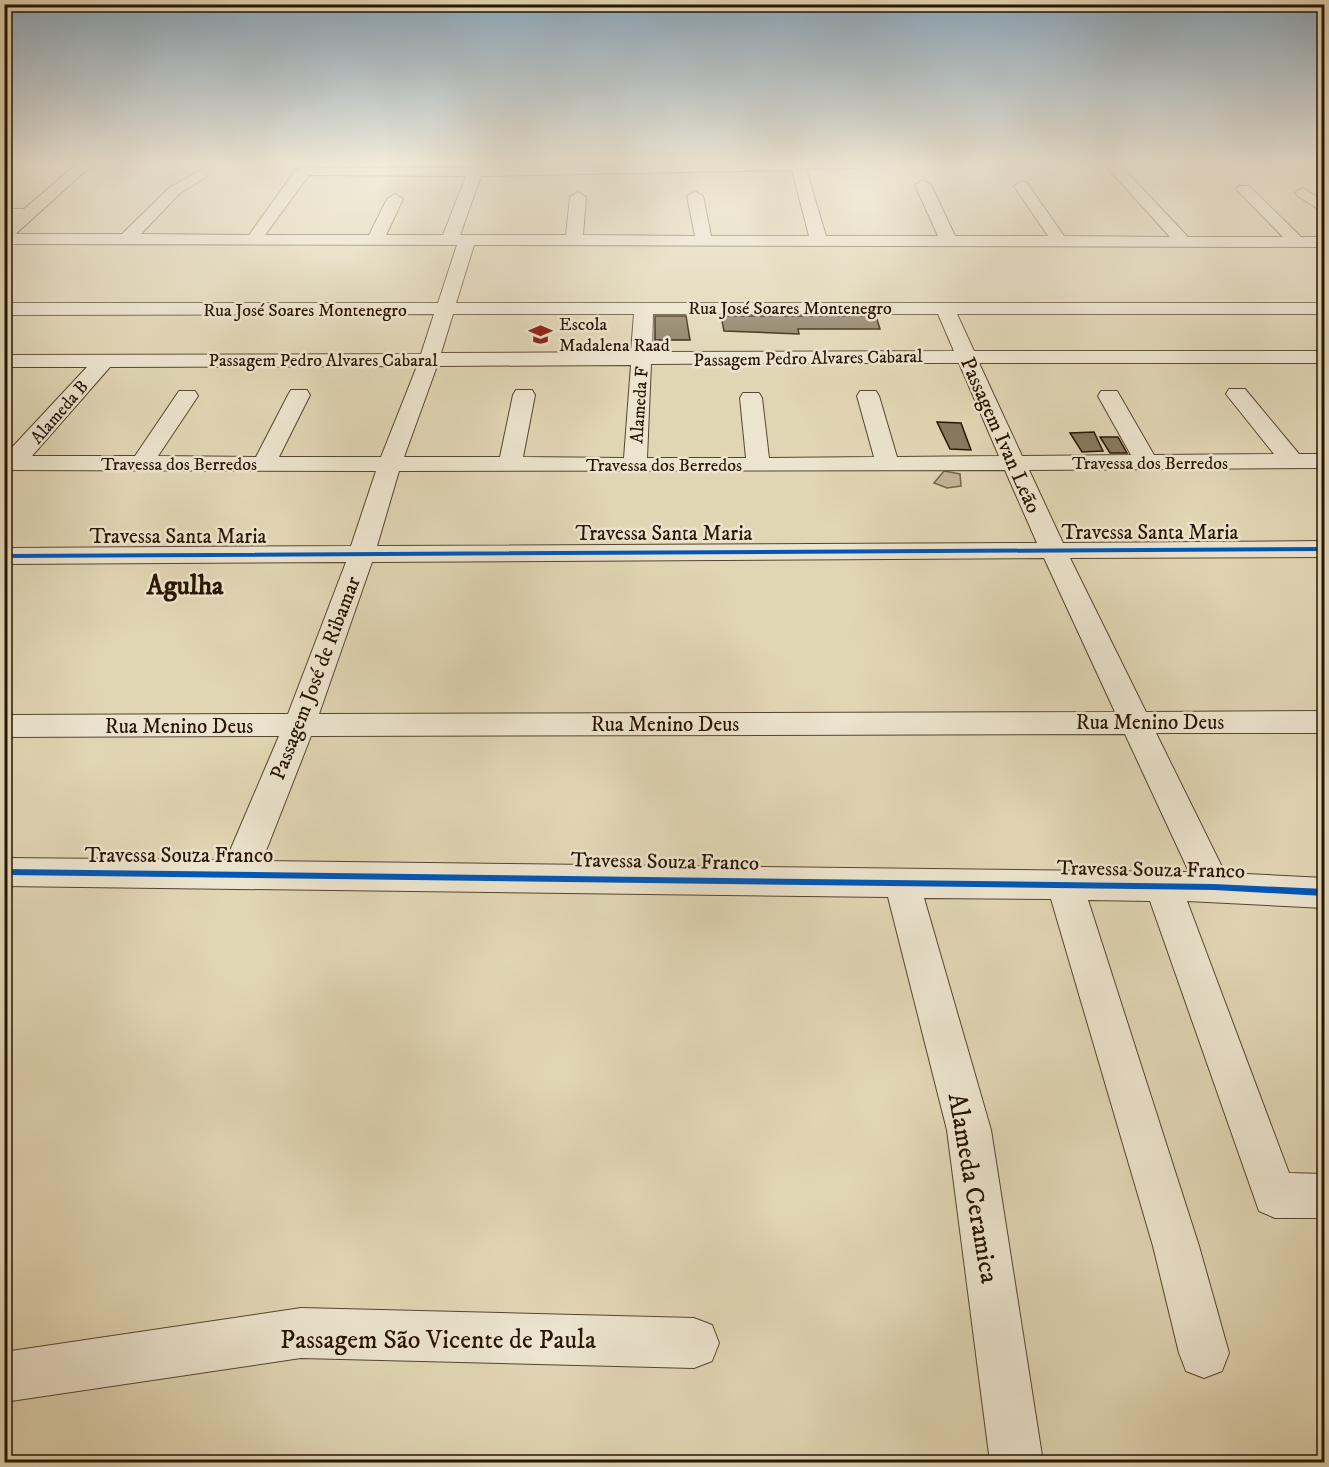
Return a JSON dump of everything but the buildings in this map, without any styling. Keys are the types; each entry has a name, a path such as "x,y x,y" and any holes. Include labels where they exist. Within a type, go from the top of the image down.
{"street":[{"path":"128,238 133,232"},
{"path":"254,239 259,232"},
{"path":"375,240 379,232"},
{"name":"Passagem José de Ribamar","path":"239,873 299,726 362,553 390,463 429,360 444,310 460,232"},
{"path":"574,241 575,232"},
{"path":"702,232 704,241"},
{"path":"817,232 819,241"},
{"path":"945,232 949,242"},
{"path":"1053,232 1059,241"},
{"path":"1175,232 1183,241"},
{"path":"1288,232 1297,242"},
{"path":"4,237 458,241 1324,242"},
{"name":"Passagem Ivan Leão","path":"944,307 1053,550 1214,887"},
{"name":"Rua José Soares Montenegro","path":"4,309 1324,308"},
{"name":"Alameda F","path":"635,464 643,360 644,309"},
{"name":"Passagem Pedro Alvares Cabaral","path":"4,361 643,360 965,356 1324,357"},
{"name":"Alameda B","path":"9,463 104,361"},
{"path":"1237,394 1292,461"},
{"path":"263,465 299,395"},
{"path":"510,464 524,395"},
{"path":"141,464 187,396"},
{"path":"868,396 888,465"},
{"path":"1109,396 1147,463"},
{"path":"751,398 758,465"},
{"name":"Travessa dos Berredos","path":"9,463 888,465 1324,461"},
{"name":"Travessa Santa Maria","path":"4,556 1324,549"},
{"name":"Rua Menino Deus","path":"4,726 1324,722"},
{"name":"Travessa Souza Franco","path":"4,872 239,873 1163,886 1324,893"},
{"name":"Alameda Ceramica","path":"902,882 969,1130 1016,1462"},
{"path":"1065,885 1176,1246 1204,1353"},
{"path":"1163,886 1275,1195 1324,1197"},
{"name":"Passagem São Vicente de Paula","path":"4,1377 302,1333 694,1342"}],"shaded area":[{"path":"944,471 960,474 961,486 947,488 934,483"}],"cycle path":[{"path":"4,556 1324,549"},
{"path":"4,872 1214,887 1324,893"}],"place":[{"name":"Escola Madalena Raad","path":"541,334"}],"district":[{"name":"Agulha","path":"185,585"}]}
